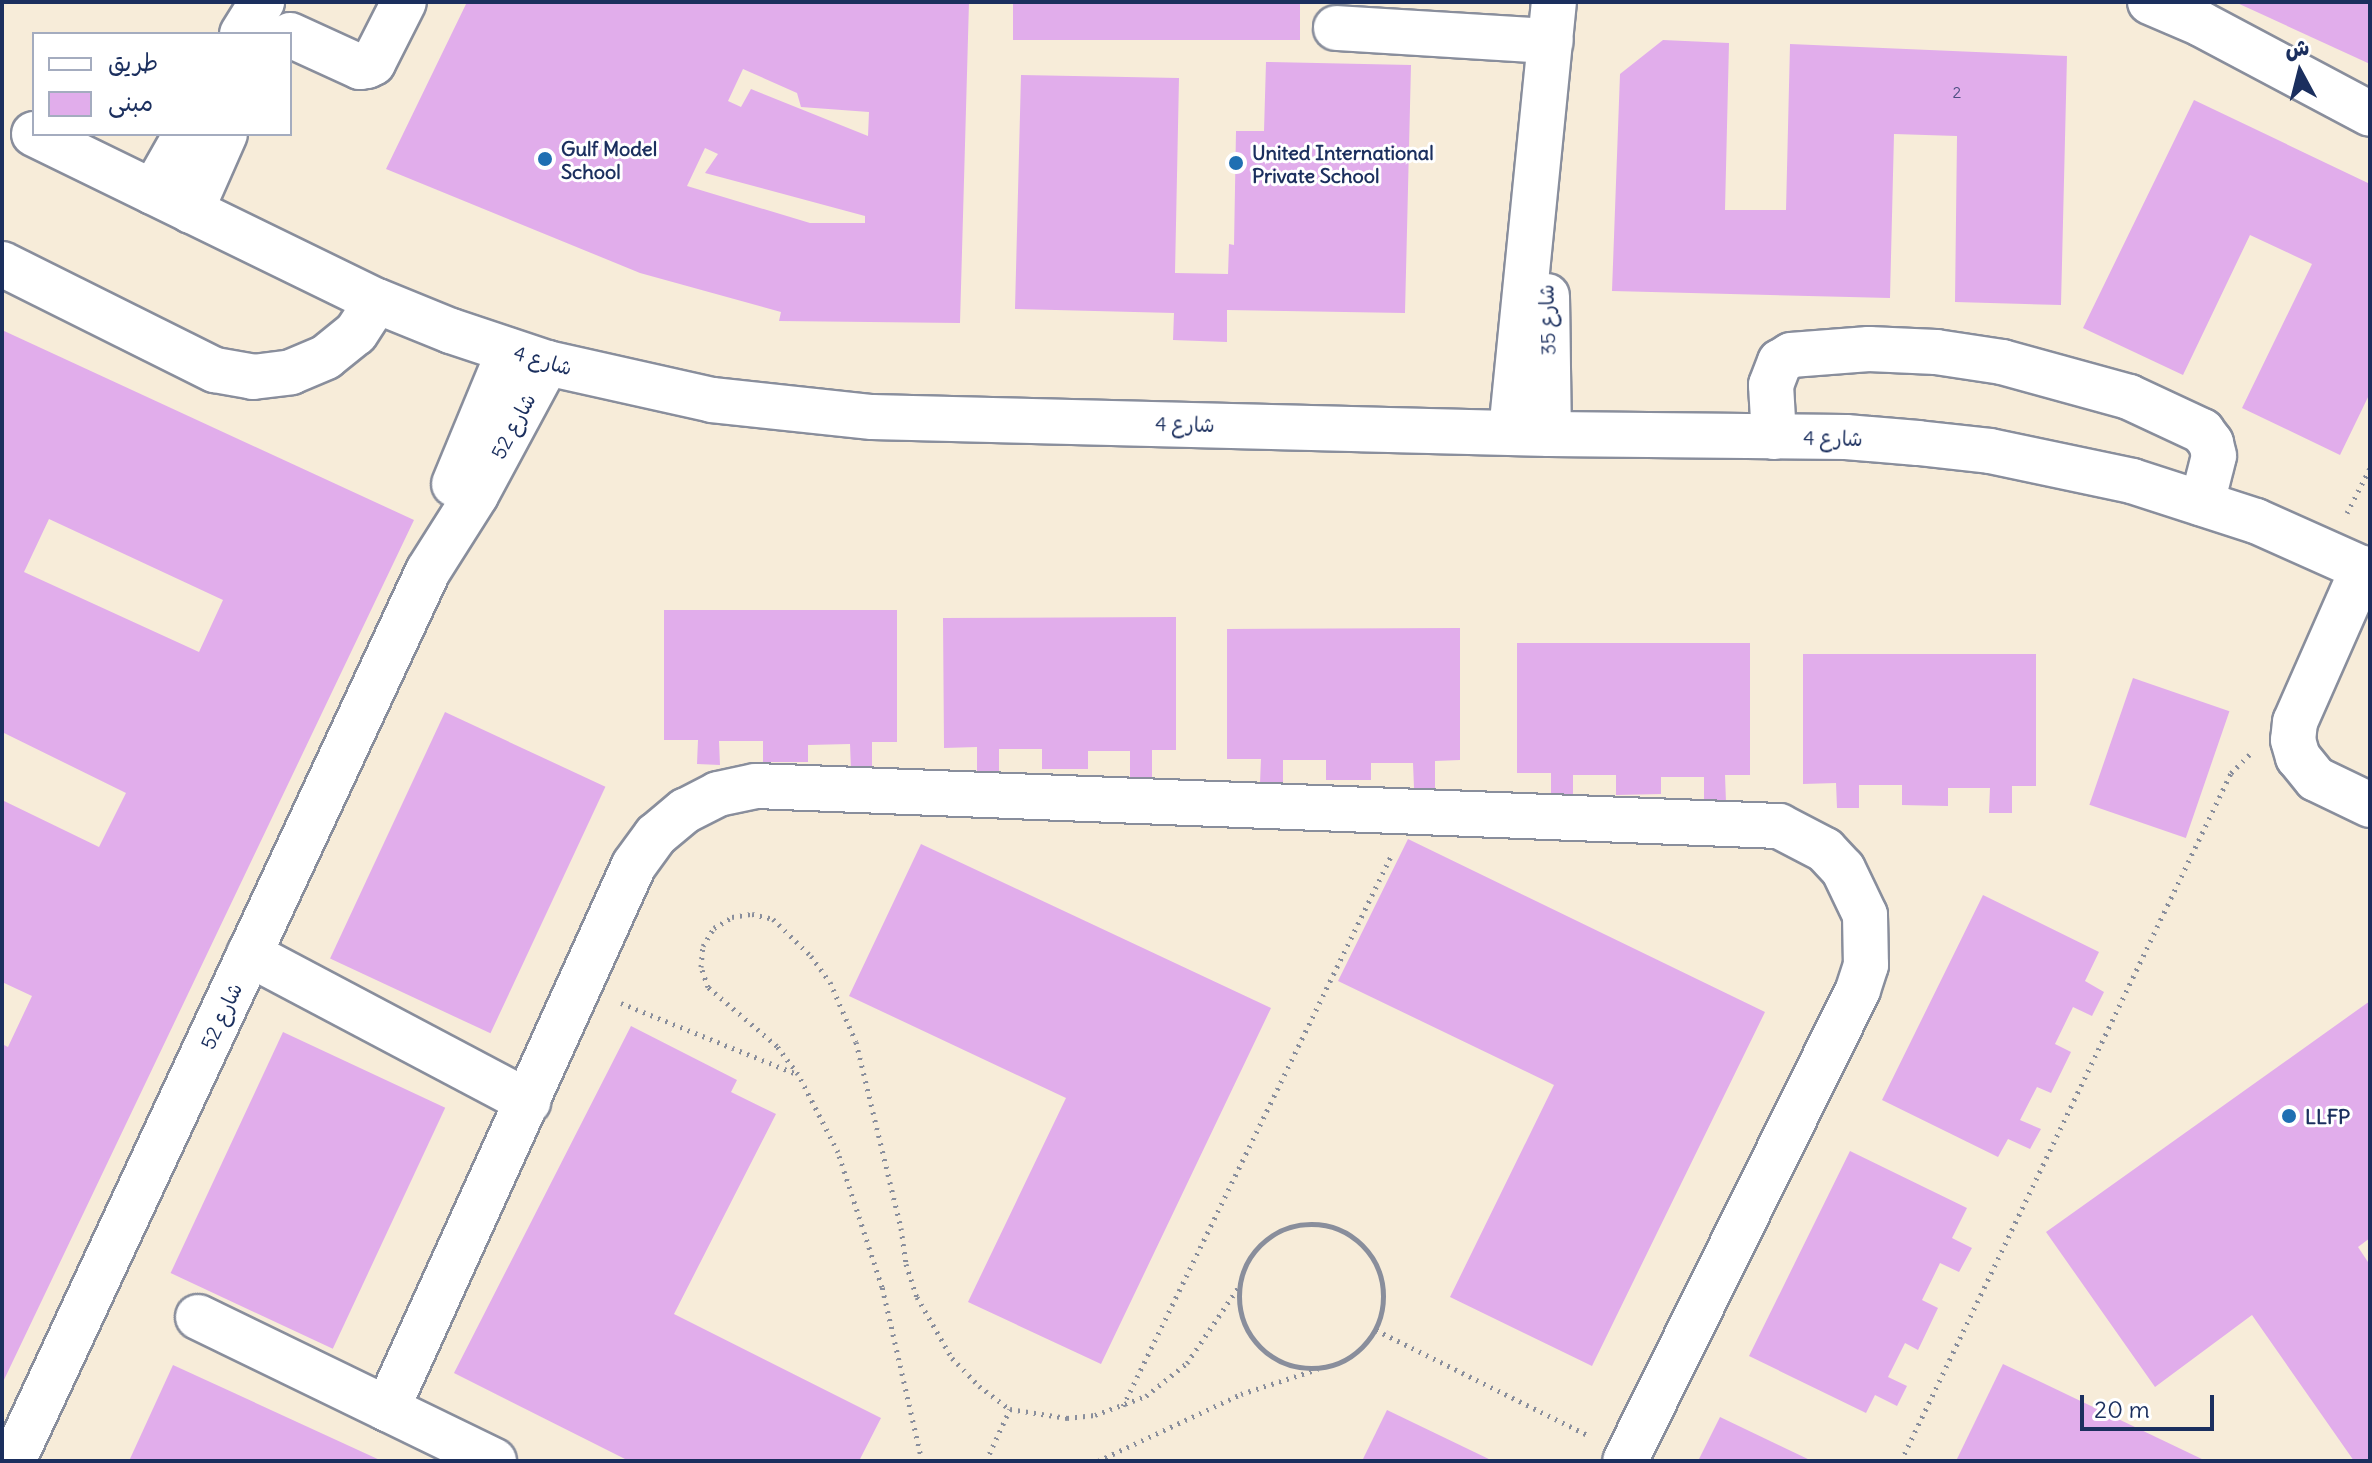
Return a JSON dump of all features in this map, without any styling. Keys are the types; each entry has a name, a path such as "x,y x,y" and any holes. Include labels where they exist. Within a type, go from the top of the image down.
{"street":[{"path":"292,34 360,67 367,66 373,63 404,2"},
{"path":"2150,2 2201,24 2370,114"},
{"path":"1336,28 1553,22"},
{"name":"شارع 35","path":"1530,433 1547,297 1536,207 1553,22"},
{"name":"شارع 4","path":"2,118 32,133"},
{"name":"شارع 4","path":"38,136 377,301 528,357 712,400 845,415 1530,433 1846,437 1990,451 2132,481 2202,503 2311,543 2366,570"},
{"path":"172,201 186,136"},
{"path":"172,201 223,136"},
{"path":"2,264 215,370 253,377 291,372 326,357 356,333 377,301"},
{"path":"1774,437 1771,385 1780,362 1791,355 1869,349 1936,352 2002,362 2129,397 2202,431 2211,443 2214,456 2202,503"},
{"name":"شارع 52","path":"13,1461 428,571 476,495 528,357"},
{"path":"2366,570 2295,722 2293,740 2298,757 2316,779 2370,805"},
{"path":"387,1409 634,865 656,835 675,819 718,794 756,786 1779,826 1825,850 1850,880 1865,915 1868,940 1858,990 1627,1458"},
{"path":"249,954 528,1102"},
{"path":"198,1317 494,1461"}],"path":[{"path":"1901,1461 2231,773 2247,755 2269,744 2293,740"},
{"path":"1122,1407 1413,810"},
{"path":"922,1461 877,1272 838,1152 798,1074 768,1038 708,987 701,967 703,946 714,928 732,917 752,914 773,919 811,956 830,982 856,1042 901,1228 906,1264 917,1297 952,1358 979,1386 1010,1409 1067,1418 1122,1407 1146,1396 1187,1363 1240,1285 1254,1254 1279,1232 1301,1225 1323,1225 1345,1233 1363,1245 1376,1264 1384,1285 1383,1308 1376,1330 1353,1355 1241,1394 1098,1461"},
{"path":"580,986 798,1074"},
{"path":"1240,1285 1240,1308 1246,1329 1259,1347 1289,1364 1322,1368"},
{"path":"1376,1330 1627,1458"},
{"path":"986,1461 1010,1409"}],"building":[{"name":"Gulf Model School","path":"467,2 969,2 960,323 779,321 781,312 640,273 386,169","holes":["743,69 797,93 801,107 869,112 868,136 751,89 741,107 728,101","705,148 718,154 705,173 865,216 865,223 810,223 687,186"]},
{"path":"1013,2 1300,2 1300,40 1013,40"},
{"path":"2235,2 2370,2 2370,64"},
{"path":"1663,40 1729,43 1725,210 1786,210 1790,44 2067,56 2061,305 1955,302 1957,136 1894,134 1890,298 1612,291 1620,74"},
{"path":"1266,62 1411,65 1405,313 1227,310 1227,342 1173,340 1174,313 1015,309 1021,75 1179,78 1175,273 1228,274 1229,244 1234,245 1236,131 1264,131"},
{"path":"2194,100 2370,184 2370,393 2340,455 2242,408 2312,264 2250,235 2183,375 2083,328"},
{"path":"2,330 414,520 2,1384 2,1044 8,1047 32,996 2,982 2,800 99,847 126,793 2,732","holes":["49,519 223,600 199,652 24,572"]},
{"path":"664,610 897,610 897,742 872,742 872,770 851,770 850,744 808,745 808,762 763,762 763,741 719,741 720,765 697,764 698,740 664,740"},
{"path":"1176,617 1176,750 1152,750 1152,777 1130,777 1130,751 1088,751 1088,769 1042,769 1042,749 999,749 999,771 977,772 977,747 944,748 943,618"},
{"path":"1460,628 1460,760 1435,761 1435,789 1414,788 1413,763 1371,763 1371,780 1326,780 1326,760 1283,760 1283,783 1260,783 1261,759 1227,759 1227,629"},
{"path":"1517,643 1750,643 1750,775 1725,775 1726,802 1704,803 1704,777 1661,777 1661,794 1616,795 1616,775 1573,775 1573,797 1551,797 1551,773 1517,773"},
{"path":"1803,654 2036,654 2036,786 2012,786 2012,813 1989,813 1990,788 1948,788 1948,806 1902,805 1902,785 1859,785 1859,808 1837,808 1836,783 1803,784"},
{"path":"2133,678 2229,711 2186,838 2089,805"},
{"path":"445,712 605,787 490,1033 330,959"},
{"path":"1408,839 1765,1012 1592,1366 1450,1297 1554,1085 1338,981"},
{"path":"921,844 1271,1008 1101,1364 968,1302 1066,1098 849,996"},
{"path":"1983,895 2099,952 2085,981 2104,992 2092,1016 2073,1007 2055,1044 2071,1052 2051,1093 2037,1087 2020,1120 2041,1129 2030,1149 2008,1139 1998,1157 1882,1100"},
{"name":"LLFP","path":"2370,1001 2370,1238 2358,1247 2370,1265 2370,1461 2354,1461 2252,1315 2155,1387 2046,1232"},
{"path":"631,1026 737,1080 731,1092 776,1114 674,1314 881,1418 859,1461 629,1461 454,1373"},
{"path":"283,1032 445,1108 333,1349 171,1273"},
{"path":"1850,1151 1967,1208 1952,1238 1972,1248 1959,1272 1940,1263 1922,1300 1938,1308 1918,1350 1905,1343 1888,1377 1907,1386 1897,1406 1875,1395 1866,1413 1749,1356"},
{"path":"2003,1364 2206,1461 1956,1461"},
{"path":"173,1365 382,1461 129,1461"},
{"path":"1387,1410 1493,1461 1362,1461"},
{"path":"1720,1417 1812,1461 1698,1461"}],"place":[{"name":"Gulf Model School","path":"545,159"},
{"name":"United International Private School","path":"1236,163"},
{"name":"LLFP","path":"2289,1116"}]}
